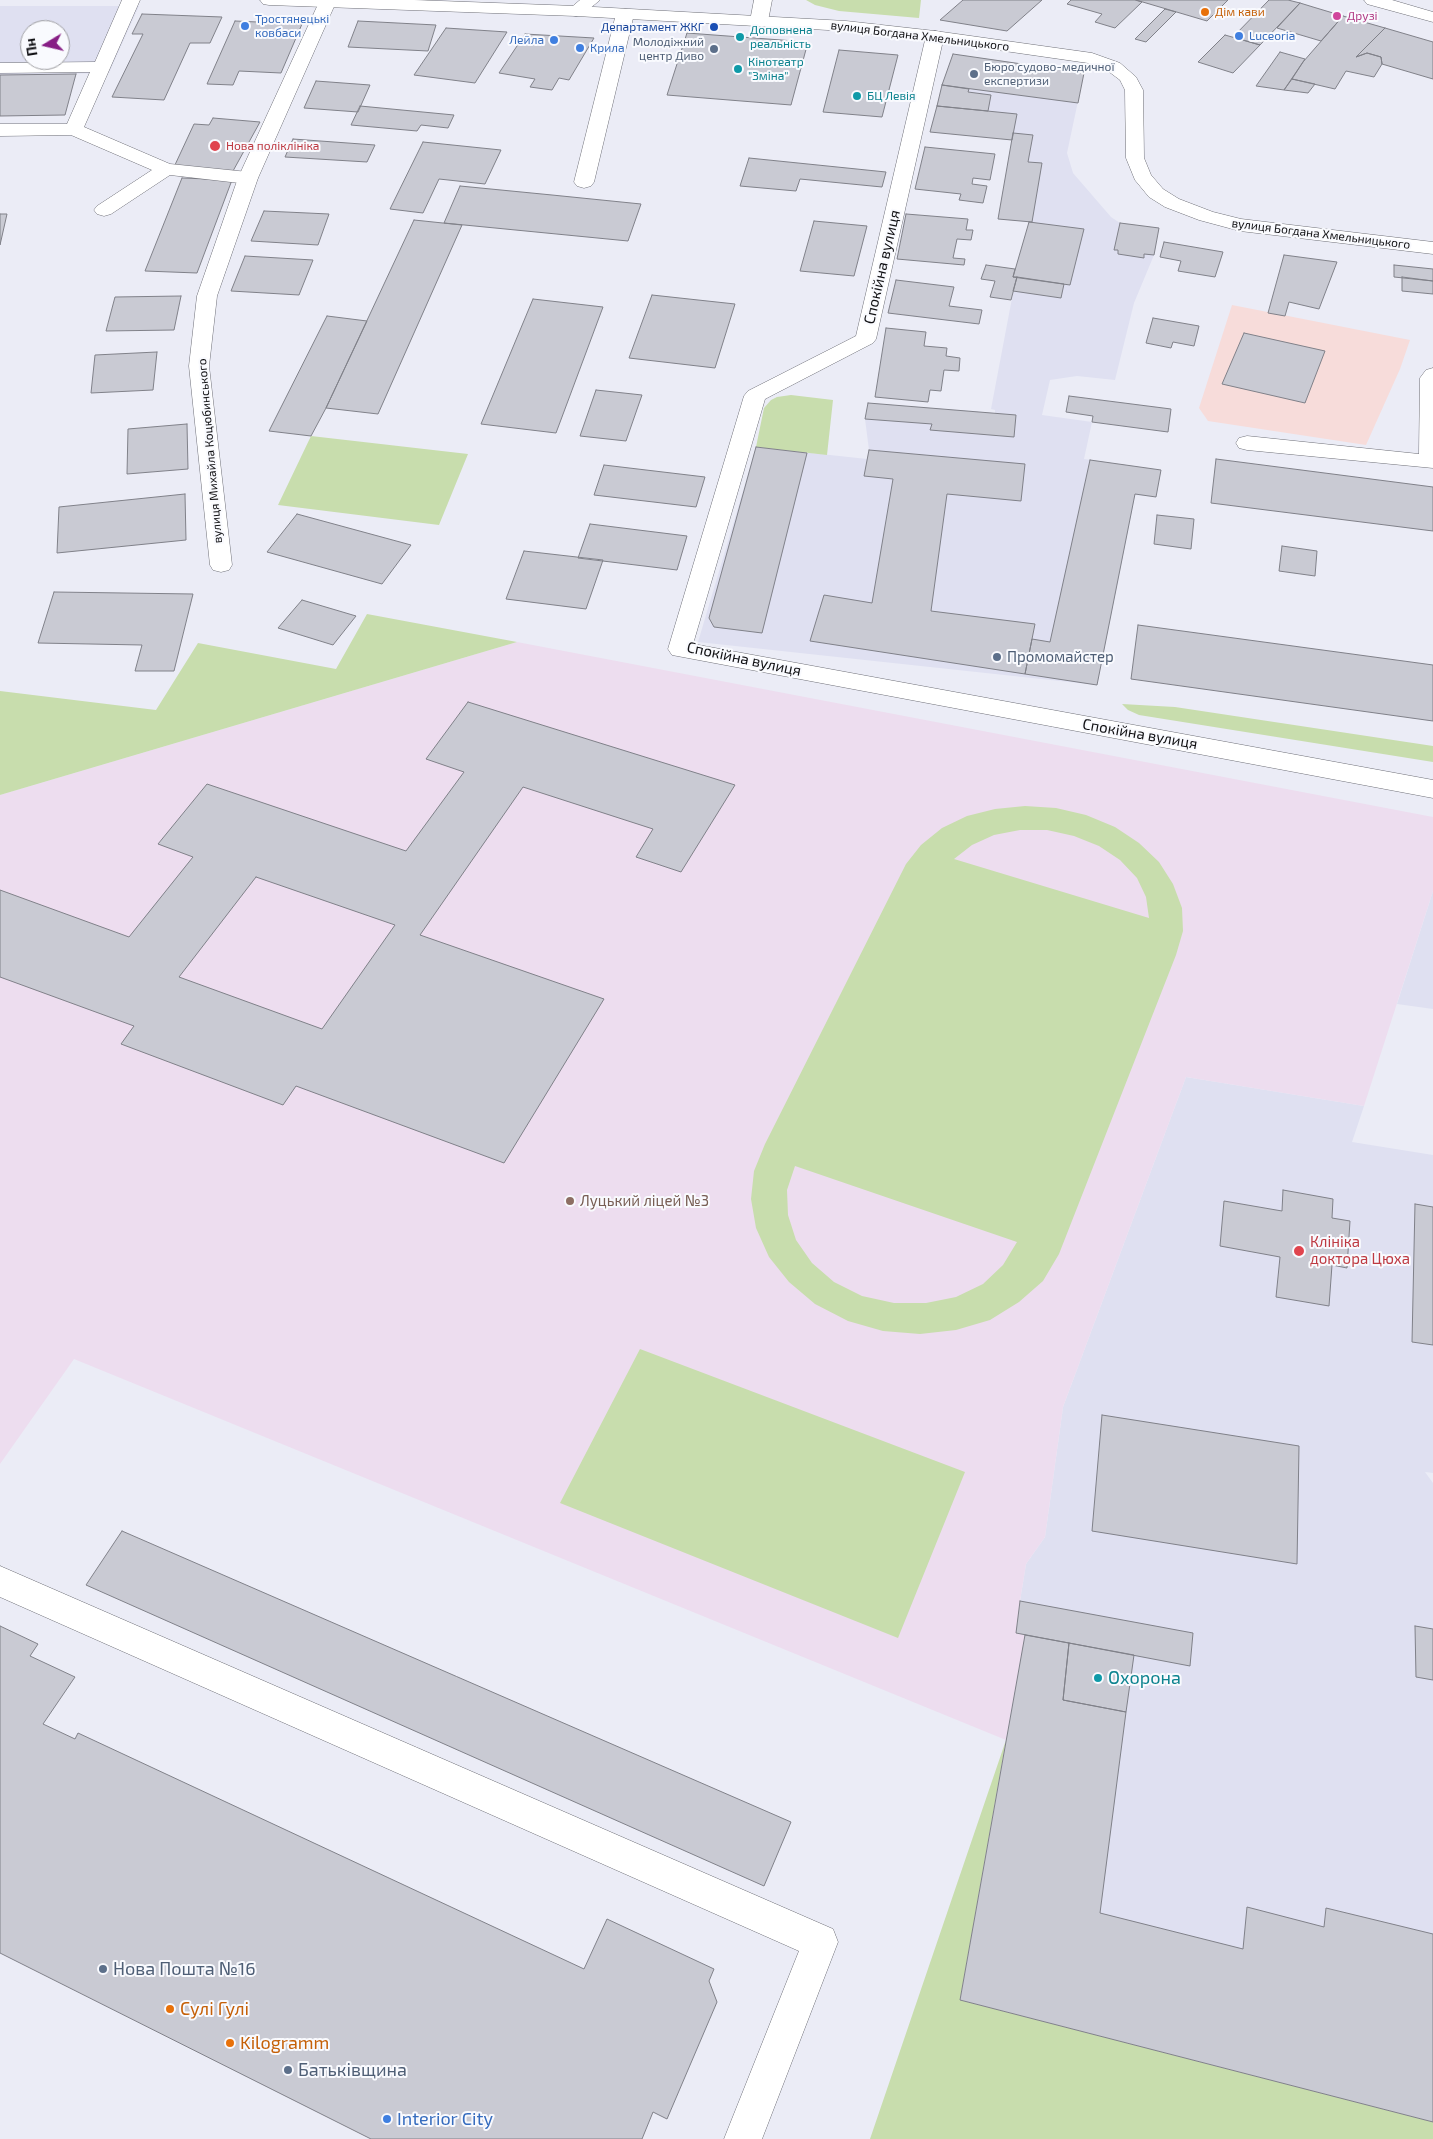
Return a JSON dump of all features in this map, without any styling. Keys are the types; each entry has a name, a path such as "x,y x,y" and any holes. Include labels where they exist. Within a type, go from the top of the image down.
{"street":[{"path":"74,128 131,0"},
{"name":"вулиця Богдана Хмельницького","path":"269,0 488,4 576,11 846,26 936,36 1092,58 1114,67 1127,77 1134,90 1135,158 1142,176 1156,193 1172,203 1206,216 1240,225 1433,248"},
{"path":"576,11 591,0"},
{"path":"760,21 763,0"},
{"path":"1373,0 1433,17"},
{"name":"вулиця Михайла Коцюбинського","path":"221,564 200,366 207,296 248,178 327,2"},
{"path":"584,182 625,14"},
{"name":"Спокійна вулиця","path":"936,36 866,339 755,396 680,649 1433,789"},
{"path":"0,68 101,67"},
{"path":"0,130 74,128 166,169 248,178"},
{"path":"104,210 166,169"},
{"path":"1247,443 1430,462 1430,378 1433,374"},
{"path":"0,1582 820,1942 743,2139"}],"shaded area":[{"path":"0,6 139,6 109,73 0,75"},
{"path":"953,54 1084,73 1067,153 1073,173 1111,217 1120,223 1159,228 1154,255 1134,303 1115,380 1077,376 1050,380 1042,415 1092,422 1084,459 1161,470 1156,497 1135,495 1097,685 698,642 756,447 867,459 869,450 865,419 868,403 995,413 995,410 991,409 1016,277 1013,277 1029,222 998,219 1012,140 930,132 942,85"},
{"path":"1232,305 1410,340 1400,369 1366,445 1208,421 1199,408"},
{"name":"Луцький ліцей №3","path":"517,642 1433,817 1433,891 1364,1106 1186,1077 1063,1407 1045,1537 1026,1564 1016,1633 1025,1635 1006,1740 74,1359 0,1464 0,795"},
{"path":"1433,891 1433,1009 1397,1004"},
{"path":"1186,1077 1364,1106 1352,1142 1433,1155 1433,1473 1425,1472 1433,1483 1433,2122 960,2000 1024,1636 1016,1633 1026,1564 1045,1537 1063,1407"}],"green space":[{"path":"806,0 921,0 919,18 839,11 815,5"},
{"path":"791,395 833,400 827,455 756,447 764,408 771,400 777,397"},
{"path":"311,436 468,454 439,525 278,505"},
{"path":"367,614 517,642 0,795 0,691 156,710 198,643 336,669"},
{"path":"1122,704 1175,707 1433,746 1433,762 1139,715 1128,710"},
{"path":"1025,806 1056,808 1086,815 1115,827 1139,843 1159,862 1173,884 1182,908 1183,931 1176,955 1059,1254 1043,1281 1019,1302 990,1320 956,1330 920,1334 883,1331 848,1321 815,1304 789,1282 769,1257 756,1228 751,1199 754,1171 765,1144 906,864 921,845 942,828 967,816 995,809","holes":["1020,830 1047,830 1074,836 1099,846 1120,860 1137,878 1146,897 1149,918 954,859 972,845 994,835","795,1166 1017,1242 1003,1265 983,1284 956,1297 926,1303 894,1303 862,1296 834,1282 812,1263 796,1240 788,1215 787,1190"]},
{"path":"640,1349 965,1472 898,1638 560,1503"},
{"path":"1006,1740 960,2000 1433,2122 1433,2139 870,2139"}],"building":[{"path":"963,0 1042,0 1007,31 940,20"},
{"path":"1071,0 1135,0 1142,2 1115,28 1095,22 1102,14 1067,4"},
{"path":"1136,0 1228,0 1207,21"},
{"path":"1269,0 1288,0 1300,3 1260,45 1233,37"},
{"path":"1300,3 1343,16 1321,41 1277,28"},
{"path":"1165,9 1176,12 1146,42 1135,39"},
{"path":"142,14 222,17 210,43 190,43 164,100 112,97 143,34 132,34"},
{"path":"1343,16 1385,28 1356,57 1367,53 1381,57 1382,64 1374,77 1346,71 1335,89 1292,79 1303,62"},
{"path":"235,21 302,24 281,73 239,71 233,85 207,84"},
{"path":"358,21 436,25 428,51 348,47"},
{"path":"446,28 507,32 475,83 414,75"},
{"path":"1385,28 1433,42 1433,79 1382,64 1381,57 1367,53 1356,57"},
{"name":"Кінотеатр \"Зміна\"","path":"687,33 808,42 791,105 667,95"},
{"path":"525,34 594,38 569,80 559,78 552,90 530,87 535,79 499,73"},
{"path":"1225,35 1260,45 1233,73 1198,62"},
{"name":"БЦ Левія","path":"839,50 898,55 882,117 823,112"},
{"path":"1280,52 1305,59 1284,90 1256,86"},
{"path":"953,54 1084,73 1078,103 942,85"},
{"path":"76,74 65,115 0,116 0,75"},
{"path":"1292,79 1315,84 1308,93 1284,90"},
{"path":"316,81 370,85 358,112 304,108"},
{"path":"942,85 969,89 968,92 991,95 988,111 937,106"},
{"path":"360,106 454,115 448,128 421,125 417,131 351,125"},
{"path":"937,106 1017,114 1012,140 930,132"},
{"name":"Нова поліклініка","path":"213,118 260,122 233,171 174,167 194,124 209,125"},
{"path":"1013,133 1033,135 1028,162 1042,163 1032,222 998,219"},
{"path":"293,139 375,145 367,162 285,157"},
{"path":"423,142 501,150 485,184 439,179 423,213 390,209"},
{"path":"925,147 995,154 990,180 973,178 972,184 987,186 983,203 959,200 961,194 915,189"},
{"path":"749,158 886,172 882,187 800,179 796,191 740,186"},
{"path":"182,178 232,180 197,273 145,271"},
{"path":"460,186 641,204 628,241 444,223"},
{"path":"264,211 329,214 318,245 251,241"},
{"path":"0,214 7,214 0,245"},
{"path":"906,214 968,219 966,230 973,230 971,240 957,239 953,258 965,259 964,265 897,259"},
{"path":"414,220 462,225 378,414 326,408"},
{"path":"814,221 867,226 854,276 800,271"},
{"path":"1029,222 1084,229 1070,285 1013,277"},
{"path":"1120,223 1159,228 1154,255 1144,254 1144,258 1118,254 1118,250 1114,250"},
{"path":"1164,242 1223,252 1215,277 1178,271 1181,261 1160,257"},
{"path":"1284,255 1337,262 1319,309 1289,302 1285,316 1268,313"},
{"path":"245,256 313,260 299,295 231,291"},
{"path":"986,265 1015,269 1013,277 1017,277 1011,300 990,297 995,281 981,279"},
{"path":"1394,265 1433,269 1433,281 1394,277"},
{"path":"1017,277 1064,284 1061,298 1013,291"},
{"path":"1402,277 1433,281 1433,294 1402,291"},
{"path":"896,280 954,287 949,306 982,310 979,324 888,313"},
{"path":"652,295 735,304 715,368 629,358"},
{"path":"181,296 174,330 106,331 115,297"},
{"path":"533,299 603,307 556,433 481,424"},
{"path":"327,316 367,321 326,408 311,436 269,431"},
{"path":"1153,318 1199,326 1194,346 1173,342 1171,348 1146,343"},
{"path":"886,328 926,332 924,346 947,348 946,356 960,358 959,371 944,370 941,391 930,390 928,402 875,397"},
{"path":"1244,333 1325,351 1305,403 1222,384"},
{"path":"157,352 153,390 91,393 95,355"},
{"path":"596,390 642,395 626,441 580,436"},
{"path":"1069,396 1171,409 1168,432 1092,422 1093,416 1066,412"},
{"path":"868,403 1016,415 1014,437 930,430 932,424 865,419"},
{"path":"187,424 188,469 127,474 128,429"},
{"path":"756,447 807,453 762,633 714,627 709,618"},
{"path":"869,450 1025,464 1021,501 947,494 931,611 1035,624 1025,674 810,641 824,595 872,603 893,479 864,476"},
{"path":"1216,459 1433,487 1433,531 1211,503"},
{"path":"1090,460 1161,470 1156,497 1135,494 1097,685 1025,674 1032,639 1050,642"},
{"path":"604,465 705,477 696,507 594,495"},
{"path":"185,494 186,540 57,553 59,507"},
{"path":"297,514 411,545 382,584 267,552"},
{"path":"1157,515 1194,519 1191,549 1154,544"},
{"path":"590,524 687,536 677,570 578,558"},
{"path":"1282,546 1317,551 1315,576 1279,571"},
{"path":"524,551 603,560 586,609 506,599"},
{"path":"54,592 193,594 174,671 135,671 142,645 38,643"},
{"path":"302,600 356,616 333,645 278,628"},
{"path":"1138,625 1433,665 1433,721 1131,679"},
{"path":"468,702 735,785 681,872 636,857 653,829 523,787 420,935 604,999 504,1163 296,1086 283,1105 121,1044 134,1026 0,977 0,890 129,937 193,857 158,844 207,784 406,851 464,772 426,759","holes":["256,877 395,925 322,1029 179,977"]},
{"name":"Клініка доктора Цюха","path":"1283,1190 1333,1199 1332,1218 1350,1221 1347,1268 1332,1265 1329,1306 1276,1297 1280,1257 1220,1246 1224,1201 1282,1211"},
{"path":"1415,1204 1433,1207 1433,1345 1412,1342"},
{"path":"1102,1415 1299,1446 1297,1564 1092,1531"},
{"path":"122,1531 791,1822 764,1886 86,1585"},
{"path":"1020,1601 1193,1633 1190,1666 1016,1633"},
{"path":"0,1626 38,1644 30,1656 75,1677 43,1724 75,1739 78,1733 584,1969 607,1919 714,1969 709,1981 717,2002 667,2119 653,2112 642,2139 371,2139 0,1953"},
{"path":"1415,1626 1433,1629 1433,1680 1416,1677"},
{"path":"1025,1635 1069,1643 1063,1700 1126,1712 1100,1913 1243,1949 1247,1907 1324,1927 1326,1908 1433,1934 1433,2122 960,2000"},
{"name":"Охорона","path":"1069,1643 1134,1655 1126,1712 1063,1700"}],"place":[{"name":"Дім кави","path":"1205,12"},
{"name":"Друзі","path":"1337,16"},
{"name":"Тростянецькі ковбаси","path":"245,26"},
{"name":"Департамент ЖКГ","path":"714,27"},
{"name":"Luceoria","path":"1239,36"},
{"name":"Доповнена реальність","path":"740,37"},
{"name":"Лейла","path":"554,40"},
{"name":"Крила","path":"580,48"},
{"name":"Молодіжний центр Диво","path":"714,49"},
{"name":"Кінотеатр \"Зміна\"","path":"738,69"},
{"name":"Бюро судово-медичної експертизи","path":"974,74"},
{"name":"БЦ Левія","path":"857,96"},
{"name":"Нова поліклініка","path":"215,146"},
{"name":"Промомайстер","path":"997,657"},
{"name":"Луцький ліцей №3","path":"570,1201"},
{"name":"Клініка доктора Цюха","path":"1299,1251"},
{"name":"Охорона","path":"1098,1678"},
{"name":"Нова Пошта №16","path":"103,1969"},
{"name":"Сулі Гулі","path":"170,2009"},
{"name":"Kilogramm","path":"230,2043"},
{"name":"Батьківщина","path":"288,2070"},
{"name":"Interior City","path":"387,2119"}]}
